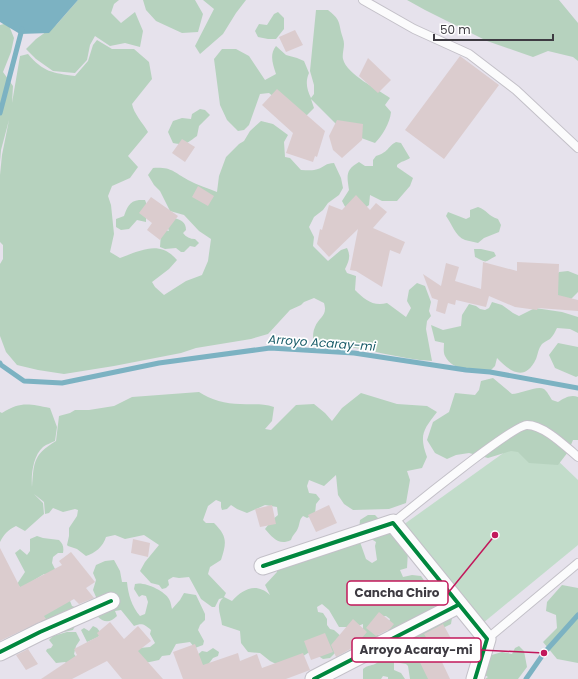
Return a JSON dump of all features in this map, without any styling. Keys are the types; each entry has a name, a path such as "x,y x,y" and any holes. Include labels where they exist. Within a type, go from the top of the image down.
{"street":[{"path":"263,566 393,523 487,639 475,679"},
{"path":"0,652 40,632 111,601"},
{"path":"314,679 458,605"}],"lane":[{"path":"363,0 414,30 469,54 516,90 578,148"},
{"path":"393,523 418,502 492,446 515,430 527,425 539,428 557,439 578,457"},
{"path":"487,639 578,563"}],"green space":[{"path":"78,0 119,0 114,4 111,13 121,23 135,12 143,31 140,47 125,43 110,46 95,36 90,45 87,60 75,73 53,71 36,59 26,49 36,39 57,24"},
{"path":"143,0 195,0 203,14 198,32 182,33 156,21 146,10"},
{"path":"203,0 246,0 223,34 200,54 195,46 214,9"},
{"path":"407,0 559,0 578,23 578,61 573,57 548,51 533,57 487,41"},
{"path":"316,10 328,10 338,20 344,42 343,59 350,71 390,98 385,105 391,112 389,120 383,133 375,143 346,134 311,99 314,108 302,120 269,93 260,94 249,125 244,130 238,131 227,120 220,105 214,59 222,49 236,49 249,56 265,80 276,74 272,56 276,46 286,55 304,61 309,73 307,86 311,98 314,94 314,85 310,71"},
{"path":"278,12 284,18 284,29 276,39 258,37 255,31 259,24 267,25 274,14"},
{"path":"8,23 14,38 11,52 3,72 13,86 12,103 20,56 28,54 39,65 49,71 75,76 88,61 93,45 97,40 112,49 134,49 149,62 152,79 132,104 136,115 148,132 128,156 138,167 130,178 112,186 108,196 111,205 114,234 110,252 120,258 150,248 164,250 171,254 177,260 169,269 152,282 164,295 186,281 202,275 208,261 211,239 199,231 184,215 170,211 160,191 148,175 153,168 164,168 175,172 191,182 217,192 219,176 226,157 244,141 250,131 261,121 273,124 288,135 284,142 285,157 290,158 301,170 316,170 327,164 334,163 341,178 343,188 339,195 328,203 323,210 314,217 309,227 314,237 313,246 328,261 341,250 347,248 349,258 345,269 347,273 356,276 355,290 365,299 373,303 387,303 406,317 411,308 407,301 409,290 417,283 425,286 431,302 429,311 431,316 427,321 426,329 432,361 316,342 313,340 314,330 324,314 325,307 324,303 314,298 290,310 268,334 251,339 196,348 181,353 114,366 64,374 17,365 6,352 0,336 0,264 3,259 3,245 0,242 0,175 2,155 9,120 1,150 0,162 0,25"},
{"path":"200,109 205,110 210,115 199,126 197,136 186,143 173,143 168,132 173,121 182,118 191,119 192,114"},
{"path":"396,142 401,143 410,158 397,165 397,167 413,178 410,186 397,201 382,201 370,195 369,205 355,216 349,214 342,201 349,190 349,171 359,162 365,166 373,166 373,160 376,156 386,151"},
{"path":"139,200 145,200 148,208 146,222 137,220 129,229 121,230 116,227 116,219 124,216 131,203"},
{"path":"478,207 498,219 501,225 499,232 484,238 478,243 465,240 459,236 446,216 448,212 466,219 470,217 470,210"},
{"path":"174,218 184,223 186,230 183,233 187,237 195,239 199,243 195,247 190,246 184,252 181,252 176,248 165,249 160,247 161,233 165,230 169,231 167,225"},
{"path":"474,249 494,252 496,256 484,261 475,257"},
{"path":"568,271 578,275 578,292 569,301 556,300 551,280 559,272"},
{"path":"492,302 502,305 519,316 535,308 562,312 578,317 578,333 570,329 557,328 551,338 543,343 532,366 527,371 512,371 497,358 495,366 490,371 471,370 459,368 453,365 445,356 444,343 435,341 431,325 443,330 461,326 462,315 469,304 485,310 489,308"},
{"path":"558,343 578,347 578,376 576,377 555,368 549,355"},
{"path":"493,378 512,394 541,388 545,390 552,400 558,402 570,396 578,397 578,440 573,440 568,452 558,465 529,463 518,452 511,451 488,458 469,453 456,455 447,459 435,453 427,440 433,422 449,412 455,393 475,395 479,390 481,381"},
{"path":"199,392 208,397 224,402 274,407 272,421 265,429 271,430 296,405 314,404 332,421 342,408 361,393 397,404 427,406 437,412 428,424 424,433 423,443 427,457 422,468 407,471 410,480 406,503 389,509 353,510 344,504 338,495 336,475 324,486 309,480 307,486 309,493 316,494 320,499 316,504 315,514 307,518 303,516 291,540 287,542 280,542 276,540 265,529 278,515 277,507 265,505 247,513 231,505 227,509 222,510 221,502 216,500 208,506 203,520 206,523 214,523 224,536 225,544 221,560 210,567 208,574 226,593 224,597 232,601 245,590 255,588 265,591 270,595 265,585 277,572 277,564 360,542 366,559 372,563 377,560 375,546 376,542 359,531 360,520 368,515 375,515 393,529 408,551 407,568 400,570 403,577 412,575 421,576 436,598 437,604 446,607 452,618 451,624 439,630 423,648 420,637 408,641 394,637 387,628 390,619 386,616 375,617 378,635 386,641 382,653 376,660 374,662 366,662 355,645 363,633 363,624 355,627 339,627 329,610 322,604 317,607 318,612 323,613 327,619 327,625 330,629 334,630 343,638 342,646 330,658 323,659 311,651 297,660 278,665 260,653 248,652 241,643 240,631 222,625 219,604 223,598 219,599 215,607 212,607 201,599 189,577 173,577 168,580 169,585 162,589 159,585 151,583 140,571 145,562 159,545 144,535 125,539 115,535 106,537 103,544 98,549 86,556 77,549 67,545 69,528 77,516 78,510 75,509 63,512 53,508 49,513 45,514 44,502 34,494 43,503 44,514 25,531 16,526 11,529 5,534 0,542 0,412 2,413 25,404 50,408 57,427 55,441 43,447 37,455 32,471 32,487 33,471 36,460 48,446 56,441 59,416 75,410 89,410 114,406 132,397"},
{"path":"530,434 578,480 578,545 483,623 403,525"},
{"path":"37,536 59,540 62,544 63,553 58,553 53,557 52,563 57,573 44,574 21,588 17,584 25,572 15,553 20,549 27,555 30,551 30,539"},
{"path":"114,560 120,571 122,582 127,582 131,600 140,616 145,614 148,602 146,596 142,595 139,597 134,589 135,584 139,583 149,585 163,593 170,600 172,609 184,593 196,595 205,614 205,620 200,625 198,630 204,641 203,645 195,648 190,642 176,644 170,655 162,656 159,660 145,663 131,653 140,648 150,647 155,643 150,634 151,630 147,626 143,625 134,626 121,610 115,611 117,616 109,621 102,620 97,616 96,597 93,590 96,580 93,573 96,565 105,561"},
{"path":"562,585 578,588 578,663 557,659 543,642 557,628 556,615 546,611 547,602"},
{"path":"68,596 72,606 86,611 73,622 75,626 73,630 55,634 41,624 41,616"},
{"path":"93,626 101,633 98,637 87,642 81,630 84,628 89,631"},
{"path":"67,632 76,632 80,640 76,646 74,654 77,658 69,665 65,662 56,663 46,651 53,645 49,640 53,636"},
{"path":"403,643 409,646 411,645 419,651 418,660 422,662 431,679 410,679 408,666 406,664 394,662 394,670 401,673 405,679 388,679 388,677 383,676 381,679 363,679 363,669 377,663 388,648"},
{"path":"519,646 524,651 527,667 518,679 485,679 488,677 480,672 488,656 502,652 512,654 515,648"},
{"path":"213,648 219,652 218,656 213,658 207,666 199,664 196,656 202,651 207,652"}],"water":[{"path":"0,0 78,0 49,33 20,34 0,22"}],"building":[{"path":"295,30 303,45 286,52 279,37"},
{"path":"460,56 499,85 444,159 405,130"},
{"path":"368,58 391,80 378,93 359,76"},
{"path":"277,89 325,131 317,157 315,156 313,162 286,153 293,133 262,105"},
{"path":"337,120 363,124 362,140 342,158 333,150 329,136"},
{"path":"182,139 195,147 185,162 172,153"},
{"path":"198,186 214,196 208,206 192,197"},
{"path":"356,195 370,210 376,203 387,212 373,228 405,242 400,254 390,250 382,287 356,271 350,270 358,229 329,257 317,244 320,229 322,230 329,205 342,210"},
{"path":"151,197 178,216 160,240 147,230 152,223 139,213"},
{"path":"483,262 517,271 517,262 559,264 558,295 578,300 578,311 538,308 537,310 515,307 489,296 486,307 456,300 455,305 448,303 445,314 436,311 438,300 432,298 423,274 441,286 446,263 459,267 455,281 481,289"},
{"path":"272,505 276,524 260,527 255,509"},
{"path":"329,505 337,523 316,532 308,515"},
{"path":"133,539 150,543 148,557 131,553"},
{"path":"0,548 20,587 62,565 59,561 71,552 95,582 86,588 94,598 79,604 74,599 44,616 46,619 0,641"},
{"path":"379,612 394,624 390,629 376,636 366,628"},
{"path":"353,619 367,632 354,647 336,657 331,645"},
{"path":"110,622 124,639 138,626 151,641 138,651 163,679 122,679 107,661 72,679 41,679 77,655 74,649 99,636 97,633"},
{"path":"443,624 459,653 442,662 450,679 428,679 412,646 427,639 424,634"},
{"path":"325,633 333,652 311,660 304,641"},
{"path":"195,644 203,665 238,653 240,661 257,654 262,668 303,653 310,670 286,679 183,679 173,652"},
{"path":"28,649 38,664 26,670 16,655"}],"waterway":[{"name":"Arroyo Acaray-mi","path":"0,113 22,29"},
{"name":"Arroyo Acaray-mi","path":"0,363 24,381 62,383 159,363 270,348 354,353 466,370 490,372 578,388"},
{"name":"Arroyo Acaray-mi","path":"526,679 544,653 578,615"}],"cycle path":[{"path":"263,566 393,523 487,639 475,679"},
{"path":"0,652 40,632 111,601"},
{"path":"314,679 458,605"}],"place":[{"name":"Cancha Chiro","path":"495,535"},
{"name":"Arroyo Acaray-mi","path":"544,653"}]}
